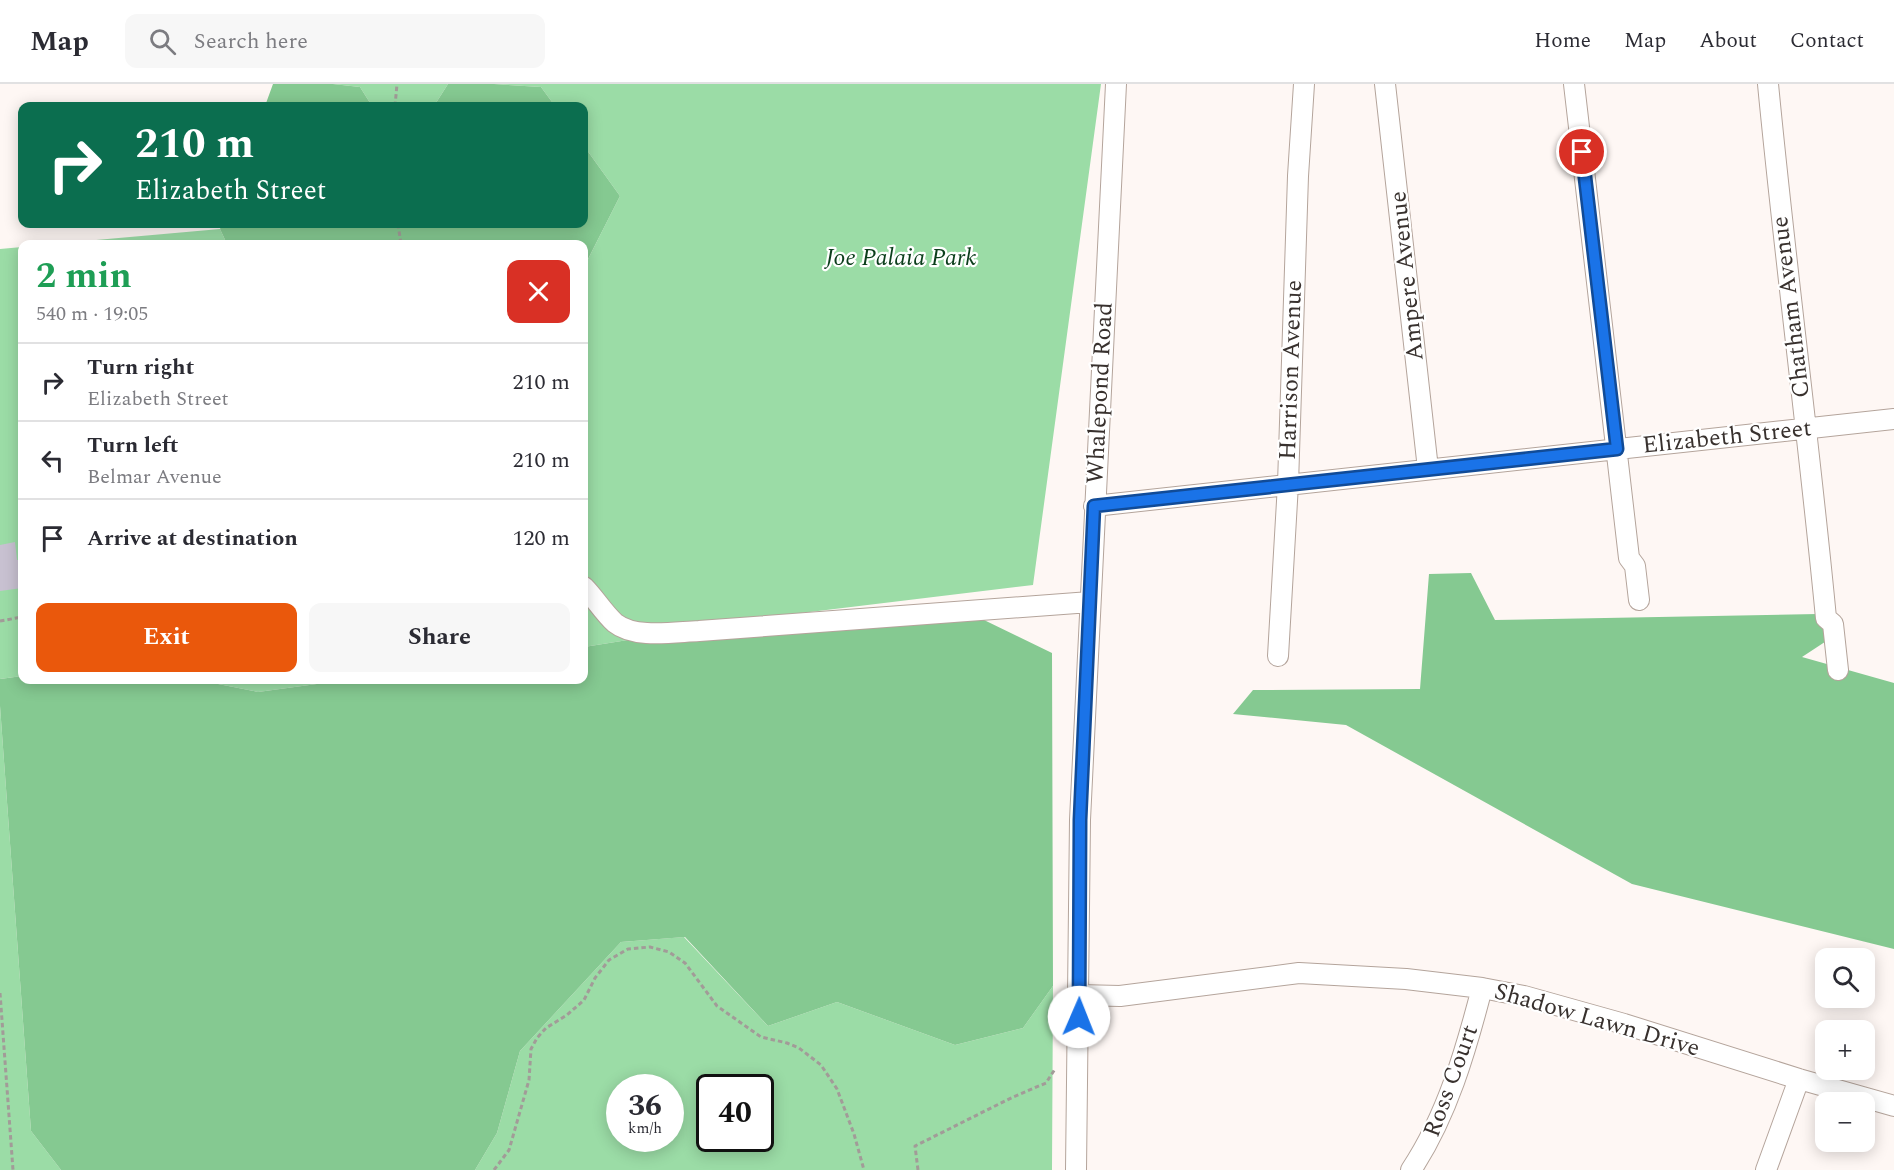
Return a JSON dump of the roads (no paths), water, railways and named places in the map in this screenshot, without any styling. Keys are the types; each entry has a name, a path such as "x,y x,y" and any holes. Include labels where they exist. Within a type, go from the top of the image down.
{"street":[{"name":"Whalepond Road","path":"1076,1170 1080,820 1116,84"},
{"name":"Harrison Avenue","path":"1278,656 1288,484 1298,176 1304,84"},
{"name":"Ampere Avenue","path":"1385,84 1428,469"},
{"path":"1574,84 1629,558 1635,566 1639,600"},
{"name":"Chatham Avenue","path":"1768,84 1782,230 1826,618 1833,624 1838,670"},
{"name":"Elizabeth Street","path":"1094,506 1894,419"},
{"path":"588,591 617,624 626,630 640,633 699,631 1090,602"},
{"name":"Shadow Lawn Drive","path":"1079,996 1120,996 1299,973 1406,979 1482,988 1524,996 1624,1024 1894,1106"},
{"name":"Ross Court","path":"1411,1170 1433,1134 1444,1106 1471,1032 1482,988"},
{"path":"1766,1170 1799,1079"}],"park label":[{"name":"Joe Palaia Park","path":"901,258"}]}
